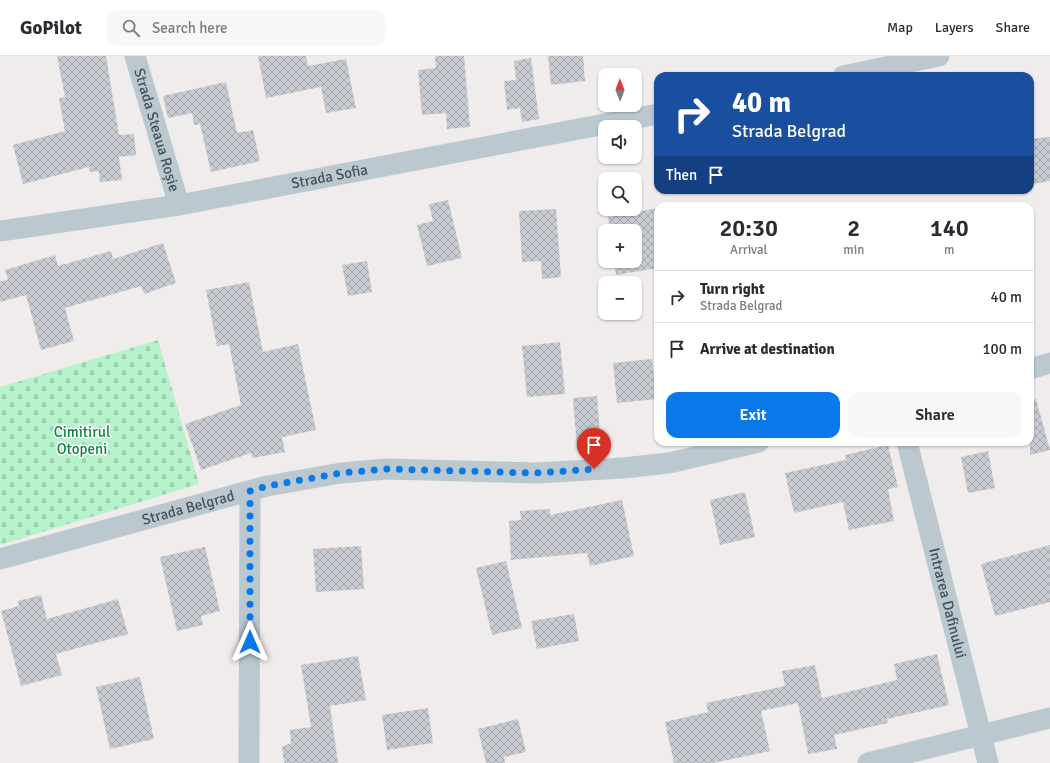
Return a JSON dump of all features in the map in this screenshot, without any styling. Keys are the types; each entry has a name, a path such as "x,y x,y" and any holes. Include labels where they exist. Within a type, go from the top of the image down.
{"street":[{"name":"Strada Steaua Roșie","path":"135,56 179,204"},
{"path":"862,72 939,56"},
{"name":"Strada Sofia","path":"0,231 179,204 654,115"},
{"path":"1034,368 1050,363"},
{"name":"Strada Belgrad","path":"0,559 267,486 341,473 387,469 536,473 623,468 669,463 742,446"},
{"name":"Intrarea Dafinului","path":"908,446 988,763"},
{"path":"249,763 250,491"},
{"path":"868,763 1050,718"}],"green space":[{"name":"Cimitirul Otopeni","path":"158,340 199,484 0,545 0,387"}],"building":[{"path":"57,56 106,56 119,135 134,134 136,155 119,157 122,180 100,182 99,171 90,172 89,167 23,184 13,145 65,131 59,98 65,97"},
{"path":"258,56 306,56 308,66 346,59 356,108 326,113 321,87 266,98"},
{"path":"435,56 464,56 470,127 447,129 446,113 422,115 418,70 436,68"},
{"path":"548,56 583,56 585,81 551,85"},
{"path":"531,58 539,119 522,122 520,108 507,110 504,81 516,80 514,61"},
{"path":"226,82 237,133 253,130 260,161 211,172 200,124 194,125 192,113 168,118 163,96"},
{"path":"1050,137 1050,181 1034,184 1034,139"},
{"path":"448,200 462,258 427,266 417,225 433,221 429,204"},
{"path":"556,209 561,277 542,279 541,261 522,262 519,211"},
{"path":"654,209 654,269 616,275 615,268 642,268 642,224 609,224 608,217 642,216 642,211"},
{"path":"163,243 176,283 144,294 141,286 65,308 74,341 41,350 26,295 0,302 0,281 8,280 5,270 55,255 58,266 111,251 113,259"},
{"path":"367,261 372,292 348,296 342,265"},
{"path":"249,282 263,352 298,344 316,430 282,437 285,452 252,458 251,453 201,470 185,424 241,405 229,344 217,346 206,290"},
{"path":"560,342 565,394 527,397 522,346"},
{"path":"652,359 654,399 617,403 613,363"},
{"path":"597,396 601,447 577,449 573,398"},
{"path":"1034,399 1036,399 1050,450 1030,455 1030,446 1034,446"},
{"path":"888,446 898,487 888,489 894,521 849,530 843,502 794,513 785,473 846,460 845,455"},
{"path":"988,451 995,488 968,493 961,457"},
{"path":"745,492 755,537 720,545 710,500"},
{"path":"622,500 634,556 590,566 587,553 511,560 509,521 521,520 520,511 550,509 550,515"},
{"path":"1050,545 1050,602 995,616 981,564"},
{"path":"361,546 364,589 316,592 313,549"},
{"path":"205,547 220,611 201,616 203,625 177,631 160,557"},
{"path":"506,561 522,628 492,635 476,568"},
{"path":"41,595 47,619 118,599 128,634 56,654 62,675 21,686 1,611 19,606 18,601"},
{"path":"574,614 579,641 537,649 531,621"},
{"path":"937,654 949,705 887,719 888,723 834,735 837,749 808,754 798,703 761,711 770,751 713,763 674,763 665,722 708,712 706,703 785,686 782,671 815,665 822,698 897,680 894,664"},
{"path":"358,656 366,700 330,706 338,763 284,763 282,747 291,743 290,730 311,727 301,665"},
{"path":"140,677 154,739 110,749 96,687"},
{"path":"428,708 433,743 387,750 382,715"},
{"path":"518,719 526,752 504,757 505,763 486,763 478,729"}],"route":[{"path":"250,642 250,491 267,486 341,473 387,469 536,473 594,469"}]}
